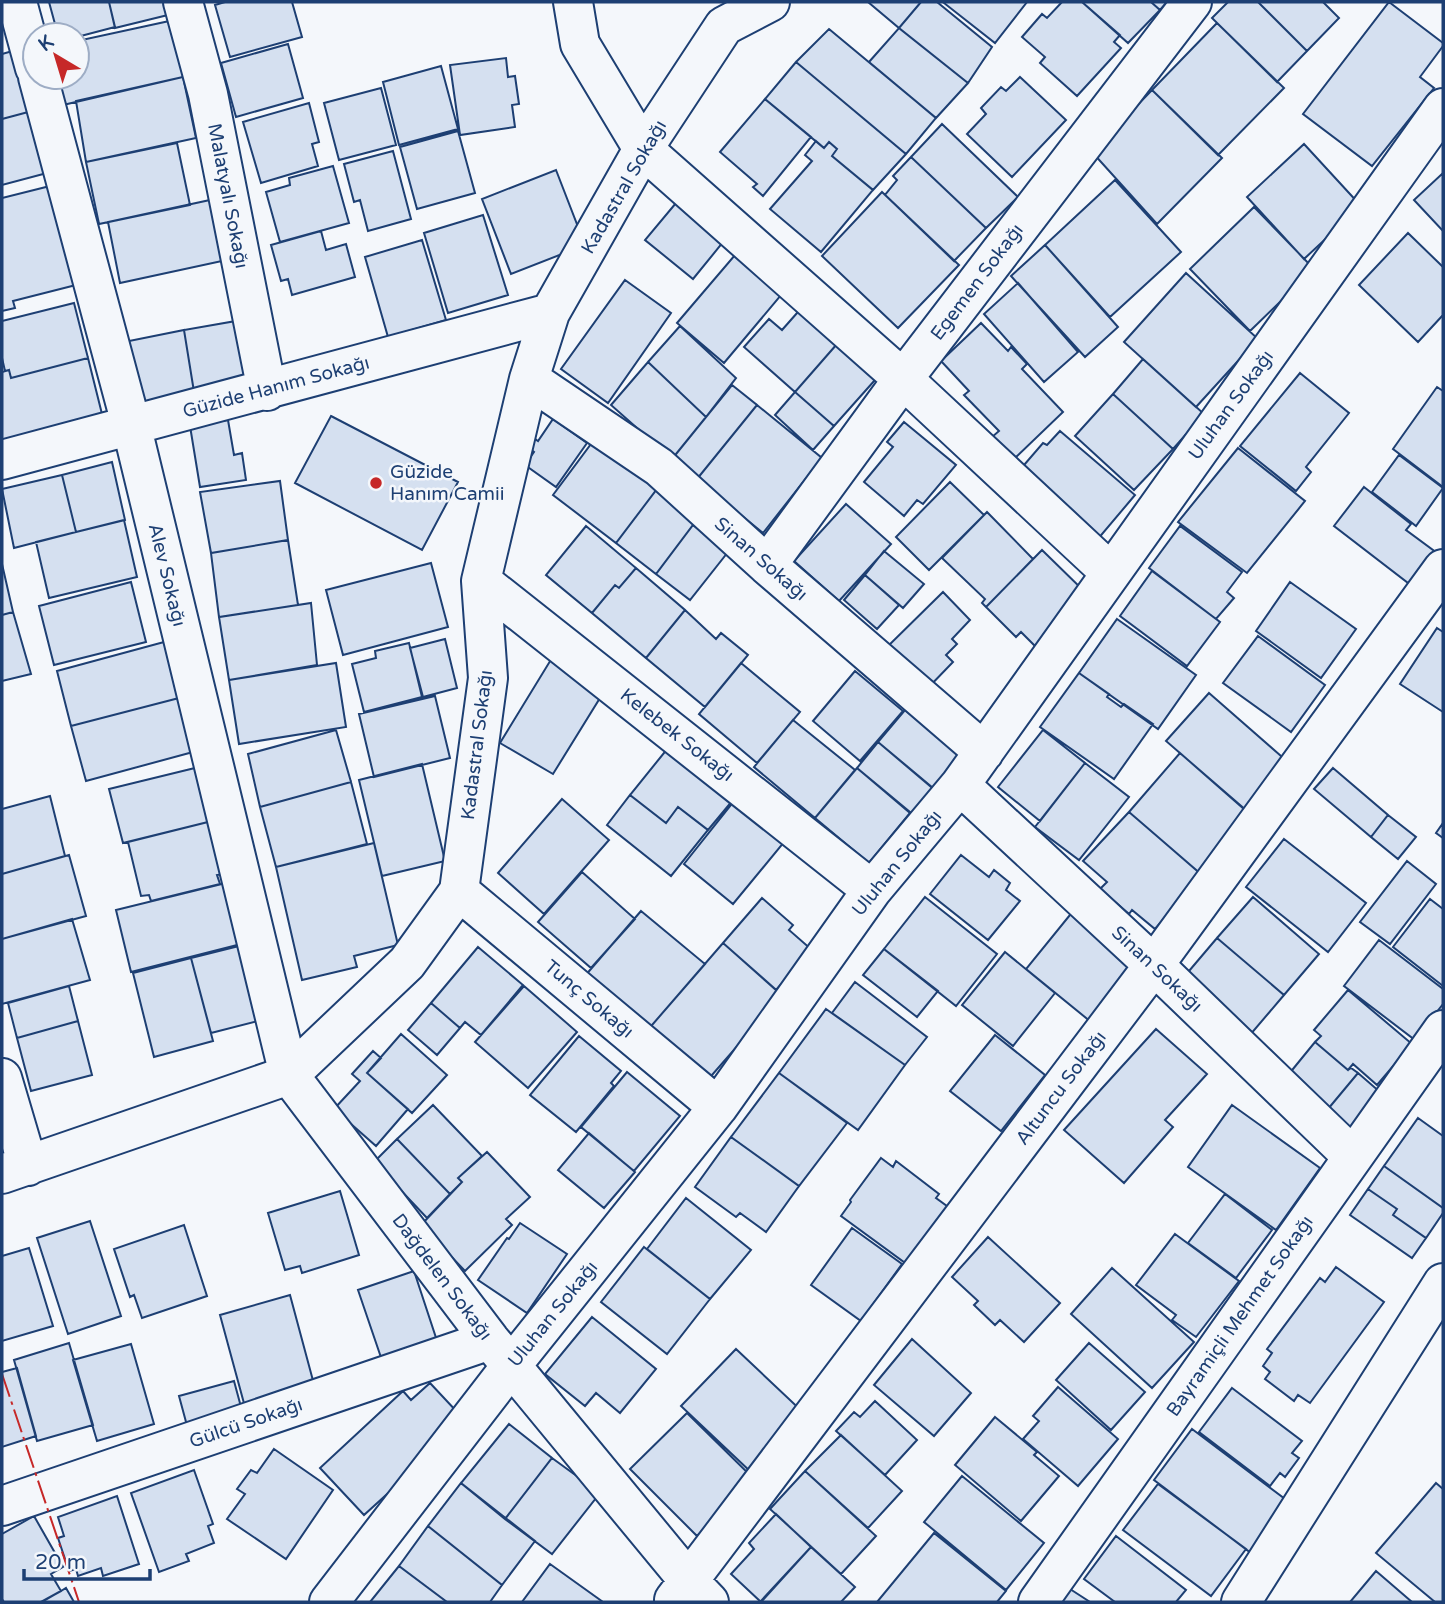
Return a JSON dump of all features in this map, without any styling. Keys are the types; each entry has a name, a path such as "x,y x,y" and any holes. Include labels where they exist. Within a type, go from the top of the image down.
{"street":[{"path":"17,2 22,21"},
{"name":"Malatyalı Sokağı","path":"183,2 208,94 267,391"},
{"path":"573,2 580,44 643,149 903,379 1111,573"},
{"name":"Kadastral Sokağı","path":"15,1170 289,1075 407,963 459,891 488,678 481,581 529,379 550,313 643,149 726,14 769,2"},
{"name":"Egemen Sokağı","path":"767,565 903,379 1192,2"},
{"name":"Alev Sokağı","path":"41,91 131,424 289,1075"},
{"name":"Uluhan Sokağı","path":"329,1602 500,1353 718,1107 872,890 960,785 1443,108"},
{"name":"Güzide Hanım Sokağı","path":"2,460 550,313"},
{"name":"Sinan Sokağı","path":"529,379 659,467 767,565 984,752"},
{"name":"Altuncu Sokağı","path":"690,1595 1443,569"},
{"name":"Kelebek Sokağı","path":"481,581 872,890"},
{"name":"Sinan Sokağı","path":"960,785 1154,965 1352,1156"},
{"name":"Tunç Sokağı","path":"459,891 718,1107"},
{"name":"Bayramiçli Mehmet Sokağı","path":"1038,1602 1443,1030"},
{"name":"Dağdelen Sokağı","path":"289,1075 500,1353 690,1595"},
{"path":"2,1078 15,1170"},
{"path":"1241,1602 1443,1283"},
{"name":"Gülcü Sokağı","path":"2,1506 500,1353"}],"building":[{"path":"49,2 109,2 115,27 91,33 91,21 54,21"},
{"path":"109,2 168,2 172,14 115,28"},
{"path":"225,2 292,2 302,37 230,57 215,5"},
{"path":"868,2 921,2 899,28"},
{"path":"921,2 937,2 992,47 968,83 899,28"},
{"path":"945,2 1027,2 995,43"},
{"path":"1062,2 1082,2 1120,35 1114,42 1121,48 1077,96 1040,63 1045,57 1022,37 1042,14 1047,18"},
{"path":"1082,2 1151,2 1160,10 1128,43"},
{"path":"1151,2 1167,2 1160,10"},
{"path":"1228,2 1258,2 1307,51 1277,82 1212,18"},
{"path":"1258,2 1323,2 1339,18 1307,51"},
{"path":"1389,2 1443,43 1443,46 1420,77 1434,88 1372,166 1303,114"},
{"path":"174,20 183,77 63,105 60,91 91,91 91,38"},
{"path":"1217,23 1284,88 1218,155 1152,90"},
{"path":"899,28 968,83 936,118 869,62"},
{"path":"829,29 936,118 906,154 796,62"},
{"path":"288,44 303,98 236,117 221,63"},
{"path":"16,50 21,69 21,91 27,91 32,111 2,119 2,54"},
{"path":"506,58 508,77 515,76 519,104 512,105 515,127 460,135 450,65"},
{"path":"796,62 906,154 873,190 832,156 837,149 829,142 824,148 765,99"},
{"path":"441,66 458,129 399,145 383,82"},
{"path":"183,77 196,138 86,162 76,101"},
{"path":"1020,77 1066,120 1012,177 967,134 986,114 981,108 1001,87 1006,91"},
{"path":"381,88 396,145 339,160 324,103"},
{"path":"1152,90 1222,158 1157,224 1092,152"},
{"path":"765,99 811,137 763,196 753,187 757,184 720,152"},
{"path":"309,103 319,142 312,144 318,166 261,183 243,122"},
{"path":"32,111 47,173 2,185 2,119"},
{"path":"942,124 1018,197 986,228 911,157"},
{"path":"458,131 475,193 417,209 400,147"},
{"path":"816,141 824,148 829,142 837,149 832,156 873,190 821,252 770,209 812,161 805,155"},
{"path":"177,143 190,205 99,224 86,162"},
{"path":"1304,144 1361,206 1304,259 1247,197"},
{"path":"393,151 411,219 368,231 360,200 354,202 344,164"},
{"path":"911,157 986,228 954,261 885,195 897,180 893,176"},
{"path":"333,166 349,223 280,242 266,192 290,185 289,178"},
{"path":"556,170 585,245 511,274 482,199"},
{"path":"1443,173 1443,231 1414,200"},
{"path":"1115,180 1181,252 1110,317 1045,245"},
{"path":"50,186 76,285 13,301 15,308 2,311 2,198"},
{"path":"882,192 959,265 898,328 822,256"},
{"path":"681,197 728,236 693,279 645,240"},
{"path":"210,200 222,261 120,283 108,222"},
{"path":"1254,207 1314,269 1250,331 1190,269"},
{"path":"483,215 508,295 448,313 424,233"},
{"path":"321,231 326,250 346,244 355,277 292,295 288,279 281,281 271,245"},
{"path":"1408,233 1443,267 1443,315 1418,342 1359,285"},
{"path":"422,240 446,320 388,337 365,257"},
{"path":"1045,245 1118,327 1085,357 1011,276"},
{"path":"735,255 782,294 724,363 677,323"},
{"path":"1186,273 1258,339 1196,407 1124,342"},
{"path":"625,280 671,313 608,403 561,369"},
{"path":"1018,283 1078,352 1044,382 984,314"},
{"path":"74,303 88,358 11,378 9,370 5,371 2,358 2,321"},
{"path":"805,304 844,336 795,392 744,347 769,319 782,330"},
{"path":"236,321 248,388 195,398 184,330"},
{"path":"981,323 1008,351 1011,347 1027,364 1022,369 1063,412 1013,460 992,437 999,431 964,395 969,391 941,361"},
{"path":"680,326 736,378 706,417 648,362"},
{"path":"184,330 195,398 136,409 124,342"},
{"path":"844,336 883,371 834,426 795,392"},
{"path":"88,358 103,418 2,444 2,372 9,370 11,378"},
{"path":"1143,359 1204,414 1173,449 1113,394"},
{"path":"648,362 706,417 672,459 611,405"},
{"path":"1300,373 1349,413 1306,467 1311,472 1296,491 1240,446"},
{"path":"732,385 757,405 697,479 672,459"},
{"path":"1437,387 1443,391 1443,487 1393,449"},
{"path":"795,392 834,426 813,450 775,415"},
{"path":"1113,394 1173,449 1134,490 1075,436"},
{"path":"757,405 822,458 763,533 697,479"},
{"name":"Güzide Hanım Camii","path":"331,416 458,482 422,550 295,483"},
{"path":"553,419 587,443 556,487 525,465 534,452 529,448 535,439 538,441"},
{"path":"228,420 234,455 242,453 246,480 200,487 190,426"},
{"path":"904,422 956,465 923,504 917,500 904,516 864,482 893,447 887,442"},
{"path":"1060,431 1135,495 1092,546 1018,472 1043,443 1047,445"},
{"path":"594,440 657,489 616,543 553,495"},
{"path":"1238,448 1305,501 1247,573 1178,522"},
{"path":"1399,455 1443,488 1416,526 1372,492"},
{"path":"112,462 125,520 76,532 62,475"},
{"path":"62,475 76,532 14,548 2,489"},
{"path":"280,481 288,540 211,553 200,492"},
{"path":"950,482 984,515 929,570 896,537"},
{"path":"1364,487 1411,524 1406,530 1437,553 1412,586 1334,526"},
{"path":"657,489 696,521 656,574 616,543"},
{"path":"846,504 891,544 839,601 794,561"},
{"path":"987,512 1033,559 986,607 982,603 985,599 942,558"},
{"path":"124,520 137,577 49,598 36,542"},
{"path":"693,525 728,552 690,600 656,574"},
{"path":"586,526 636,568 619,588 615,585 592,613 546,575"},
{"path":"1180,526 1242,572 1227,592 1234,598 1216,619 1149,568"},
{"path":"288,540 298,605 219,617 211,553"},
{"path":"1042,550 1087,594 1035,646 1021,632 1016,637 986,607"},
{"path":"884,551 924,584 903,608 865,575"},
{"path":"431,563 448,627 343,655 326,590"},
{"path":"2,564 13,612 2,615"},
{"path":"636,568 685,610 646,658 592,613 615,585 619,588"},
{"path":"1152,571 1220,622 1187,666 1120,616"},
{"path":"865,575 899,605 877,629 844,600"},
{"path":"131,582 146,642 54,665 39,606"},
{"path":"1290,582 1356,629 1321,678 1256,631"},
{"path":"943,592 970,620 952,639 957,644 946,655 953,662 925,691 884,650"},
{"path":"311,603 317,665 229,680 219,617"},
{"path":"685,610 716,639 721,633 748,655 705,707 646,658"},
{"path":"13,612 31,674 2,681 2,615"},
{"path":"1117,619 1196,675 1158,729 1079,673"},
{"path":"1437,628 1443,632 1443,712 1400,684"},
{"path":"1258,636 1325,685 1291,732 1223,683"},
{"path":"445,639 457,688 423,697 410,648"},
{"path":"164,642 179,698 71,726 57,671"},
{"path":"409,643 422,697 364,712 352,664 376,658 375,651"},
{"path":"555,653 608,685 553,774 500,743"},
{"path":"336,663 346,727 239,744 229,680"},
{"path":"741,663 800,712 757,763 699,714"},
{"path":"855,671 903,711 860,761 813,721"},
{"path":"1079,673 1109,694 1107,697 1121,707 1124,704 1153,724 1114,779 1040,727"},
{"path":"1209,693 1289,763 1247,811 1166,741"},
{"path":"435,696 450,758 374,777 359,714"},
{"path":"179,698 193,752 86,781 71,726"},
{"path":"905,710 966,760 939,793 878,742"},
{"path":"793,720 855,770 815,818 754,767"},
{"path":"336,730 351,782 260,807 248,754"},
{"path":"1043,730 1085,763 1040,821 998,787"},
{"path":"878,742 937,792 916,817 857,768"},
{"path":"668,748 733,800 708,830 678,807 666,823 630,795"},
{"path":"1180,753 1253,817 1202,875 1129,812"},
{"path":"1085,763 1129,797 1079,860 1035,827"},
{"path":"422,764 445,861 382,876 359,780"},
{"path":"199,767 212,821 123,843 109,789"},
{"path":"857,768 910,813 869,863 815,818"},
{"path":"1333,768 1388,815 1371,837 1314,789"},
{"path":"351,782 367,844 276,867 260,807"},
{"path":"630,795 666,823 678,807 708,830 671,876 607,825"},
{"path":"50,796 65,856 2,874 2,809"},
{"path":"562,799 609,840 544,914 498,873"},
{"path":"735,800 785,841 733,904 684,864"},
{"path":"1129,812 1202,875 1155,929 1132,910 1129,914 1100,889 1107,882 1083,861"},
{"path":"1388,815 1416,837 1398,859 1371,837"},
{"path":"212,821 225,874 217,875 220,884 151,901 149,895 141,896 128,842"},
{"path":"1443,823 1443,838 1436,833"},
{"path":"1284,839 1366,903 1328,952 1246,887"},
{"path":"374,843 398,945 354,956 357,967 302,980 276,867"},
{"path":"69,855 86,916 2,939 2,874"},
{"path":"961,855 989,877 994,870 1010,883 1006,890 1020,901 988,940 930,894"},
{"path":"1407,861 1436,884 1390,944 1360,922"},
{"path":"582,872 635,919 591,968 538,922"},
{"path":"234,881 249,942 131,972 116,910"},
{"path":"925,897 997,954 956,1006 884,949"},
{"path":"1253,897 1319,954 1284,995 1217,938"},
{"path":"762,898 793,925 789,930 812,950 776,990 723,943"},
{"path":"1430,899 1443,909 1443,986 1393,947"},
{"path":"1074,910 1139,963 1091,1022 1026,969"},
{"path":"641,911 705,964 646,1032 584,977"},
{"path":"72,919 90,980 2,1004 2,939"},
{"path":"1217,938 1284,995 1244,1042 1178,984"},
{"path":"1379,940 1443,989 1443,1004 1415,1040 1344,986"},
{"path":"723,943 782,995 705,1083 646,1032"},
{"path":"247,944 266,1019 211,1033 191,958"},
{"path":"478,947 523,985 481,1035 465,1022 460,1028 431,1003"},
{"path":"884,949 938,991 917,1017 863,975"},
{"path":"1005,952 1055,993 1013,1046 962,1005"},
{"path":"191,958 213,1041 154,1057 133,973"},
{"path":"855,982 927,1037 905,1065 832,1013"},
{"path":"69,986 78,1021 17,1038 8,1003"},
{"path":"524,986 577,1032 528,1088 475,1042"},
{"path":"1348,990 1412,1044 1377,1085 1353,1064 1348,1070 1315,1042 1321,1036 1314,1030"},
{"path":"431,1003 460,1028 437,1055 408,1030"},
{"path":"826,1009 905,1065 858,1130 779,1073"},
{"path":"78,1021 92,1075 31,1091 17,1038"},
{"path":"1156,1029 1207,1074 1165,1120 1173,1127 1124,1183 1064,1130"},
{"path":"401,1034 447,1075 412,1113 367,1073"},
{"path":"995,1035 1045,1075 1001,1131 950,1091"},
{"path":"579,1036 621,1071 611,1083 614,1086 576,1132 530,1095"},
{"path":"1315,1042 1348,1070 1351,1068 1358,1073 1323,1115 1284,1080"},
{"path":"373,1051 381,1058 367,1073 408,1109 376,1146 334,1109 360,1081 352,1074"},
{"path":"627,1072 680,1116 634,1171 581,1127"},
{"path":"779,1073 847,1123 799,1186 731,1137"},
{"path":"1358,1073 1380,1092 1346,1133 1323,1115"},
{"path":"433,1105 482,1156 458,1178 462,1182 450,1194 397,1139"},
{"path":"1232,1105 1320,1168 1276,1230 1188,1167"},
{"path":"1418,1118 1443,1136 1443,1208 1384,1166"},
{"path":"589,1133 635,1172 604,1208 558,1170"},
{"path":"731,1137 799,1186 766,1232 740,1213 736,1217 695,1187"},
{"path":"397,1139 450,1194 427,1218 374,1162"},
{"path":"487,1152 530,1197 506,1219 512,1225 465,1271 421,1225 462,1182 458,1178"},
{"path":"881,1158 893,1167 896,1161 939,1194 936,1198 951,1209 908,1265 841,1216"},
{"path":"1384,1166 1443,1208 1443,1213 1426,1238 1393,1215 1397,1209 1368,1189"},
{"path":"1368,1189 1397,1209 1393,1215 1426,1238 1412,1258 1350,1215"},
{"path":"340,1191 359,1255 302,1273 300,1266 285,1270 268,1213"},
{"path":"1225,1194 1272,1230 1236,1278 1188,1243"},
{"path":"686,1198 751,1250 710,1299 647,1249"},
{"path":"90,1221 121,1316 68,1334 37,1238"},
{"path":"520,1223 567,1254 527,1313 478,1280"},
{"path":"184,1225 207,1296 142,1318 134,1295 130,1297 114,1249"},
{"path":"852,1228 902,1264 861,1321 811,1285"},
{"path":"1175,1234 1239,1281 1196,1337 1172,1320 1176,1315 1136,1285"},
{"path":"988,1237 1060,1303 1024,1342 1000,1320 995,1325 974,1305 978,1301 952,1277"},
{"path":"644,1247 710,1299 667,1354 601,1302"},
{"path":"29,1248 53,1326 2,1341 2,1256"},
{"path":"1336,1267 1384,1302 1310,1403 1298,1395 1294,1401 1265,1379 1270,1372 1263,1366 1272,1353 1267,1349 1320,1278 1325,1282"},
{"path":"1112,1268 1194,1342 1152,1388 1071,1314"},
{"path":"414,1271 442,1356 387,1375 358,1290"},
{"path":"290,1295 315,1388 245,1407 220,1315"},
{"path":"592,1317 656,1369 620,1413 596,1393 585,1406 545,1374"},
{"path":"912,1339 971,1393 934,1436 874,1385"},
{"path":"69,1343 93,1425 37,1441 14,1360"},
{"path":"1089,1343 1145,1392 1111,1430 1056,1380"},
{"path":"131,1344 154,1424 97,1441 73,1360"},
{"path":"736,1349 807,1416 753,1474 681,1406"},
{"path":"17,1368 36,1436 2,1447 2,1372"},
{"path":"234,1381 244,1418 189,1433 179,1396"},
{"path":"430,1383 459,1414 451,1436 364,1515 320,1468 403,1391 411,1400"},
{"path":"1058,1387 1118,1439 1078,1486 1023,1439 1039,1421 1033,1416"},
{"path":"1232,1388 1302,1441 1292,1453 1299,1458 1285,1477 1280,1473 1270,1486 1199,1432"},
{"path":"875,1401 917,1440 885,1475 836,1431 854,1412 860,1417"},
{"path":"687,1413 754,1479 697,1536 630,1469"},
{"path":"995,1417 1037,1452 1034,1455 1059,1476 1021,1521 955,1465"},
{"path":"509,1424 552,1458 505,1519 461,1483"},
{"path":"1192,1429 1289,1502 1251,1553 1154,1480"},
{"path":"841,1435 902,1491 868,1528 805,1471"},
{"path":"274,1449 333,1490 286,1559 227,1519 245,1494 237,1489 251,1470 257,1473"},
{"path":"552,1458 600,1493 552,1554 505,1519"},
{"path":"194,1470 213,1524 208,1526 214,1543 186,1554 189,1561 159,1572 131,1493"},
{"path":"805,1471 876,1536 841,1574 770,1509"},
{"path":"962,1476 1044,1543 1006,1590 924,1522"},
{"path":"461,1483 535,1541 502,1585 428,1526"},
{"path":"1436,1483 1443,1489 1443,1602 1435,1602 1376,1553"},
{"path":"1158,1484 1246,1549 1211,1596 1123,1530"},
{"path":"117,1496 139,1564 103,1576 101,1568 78,1576 76,1569 69,1571 58,1538 64,1536 58,1517"},
{"path":"776,1514 811,1547 761,1602 731,1574 754,1549 749,1543"},
{"path":"34,1516 63,1567 51,1574 61,1591 41,1602 4,1602 2,1534"},
{"path":"428,1526 502,1585 490,1602 447,1602 399,1566"},
{"path":"934,1533 1006,1591 997,1602 877,1602"},
{"path":"1116,1536 1186,1590 1176,1602 1115,1602 1084,1579"},
{"path":"811,1547 855,1587 841,1602 760,1602"},
{"path":"550,1564 603,1602 522,1602"},
{"path":"399,1566 447,1602 370,1602"},
{"path":"1376,1571 1412,1602 1350,1602"},
{"path":"66,1588 74,1602 42,1602 61,1591"},
{"path":"1070,1589 1090,1602 1060,1602"}],"power":[{"path":"2,1374 79,1602"}],"place":[{"name":"Güzide Hanım Camii","path":"376,483"}]}
